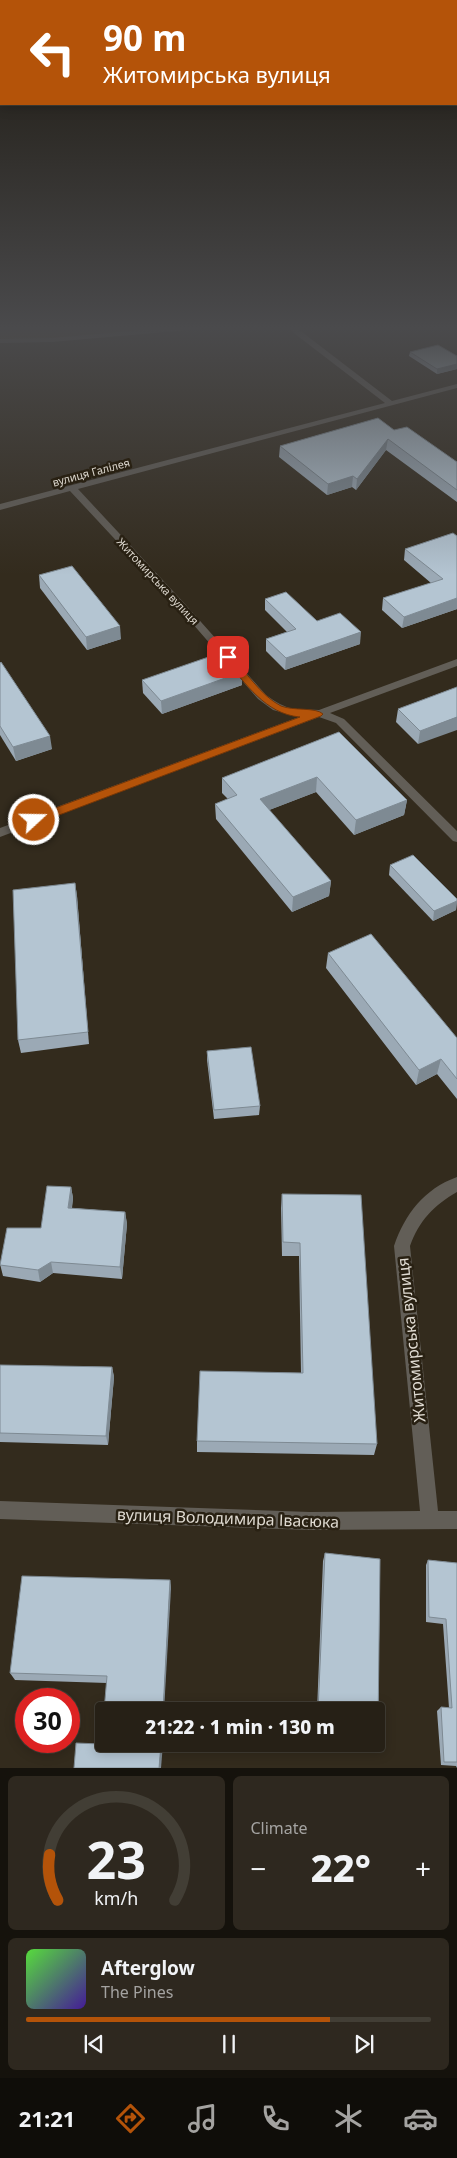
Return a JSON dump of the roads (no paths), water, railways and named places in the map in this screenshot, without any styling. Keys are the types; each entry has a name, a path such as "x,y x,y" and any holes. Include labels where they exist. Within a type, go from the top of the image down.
{"street":[{"name":"вулиця Галілея","path":"0,507 366,410"},
{"name":"Житомирська вулиця","path":"73,489 182,606 262,696 277,708 297,714 318,714 340,721 457,838"},
{"name":"Житомирська вулиця","path":"0,833 457,662"},
{"name":"Житомирська вулиця","path":"430,1520 402,1246 408,1226 423,1208 440,1193 457,1184"},
{"name":"вулиця Володимира Івасюка","path":"0,1510 310,1521 457,1520"}]}
